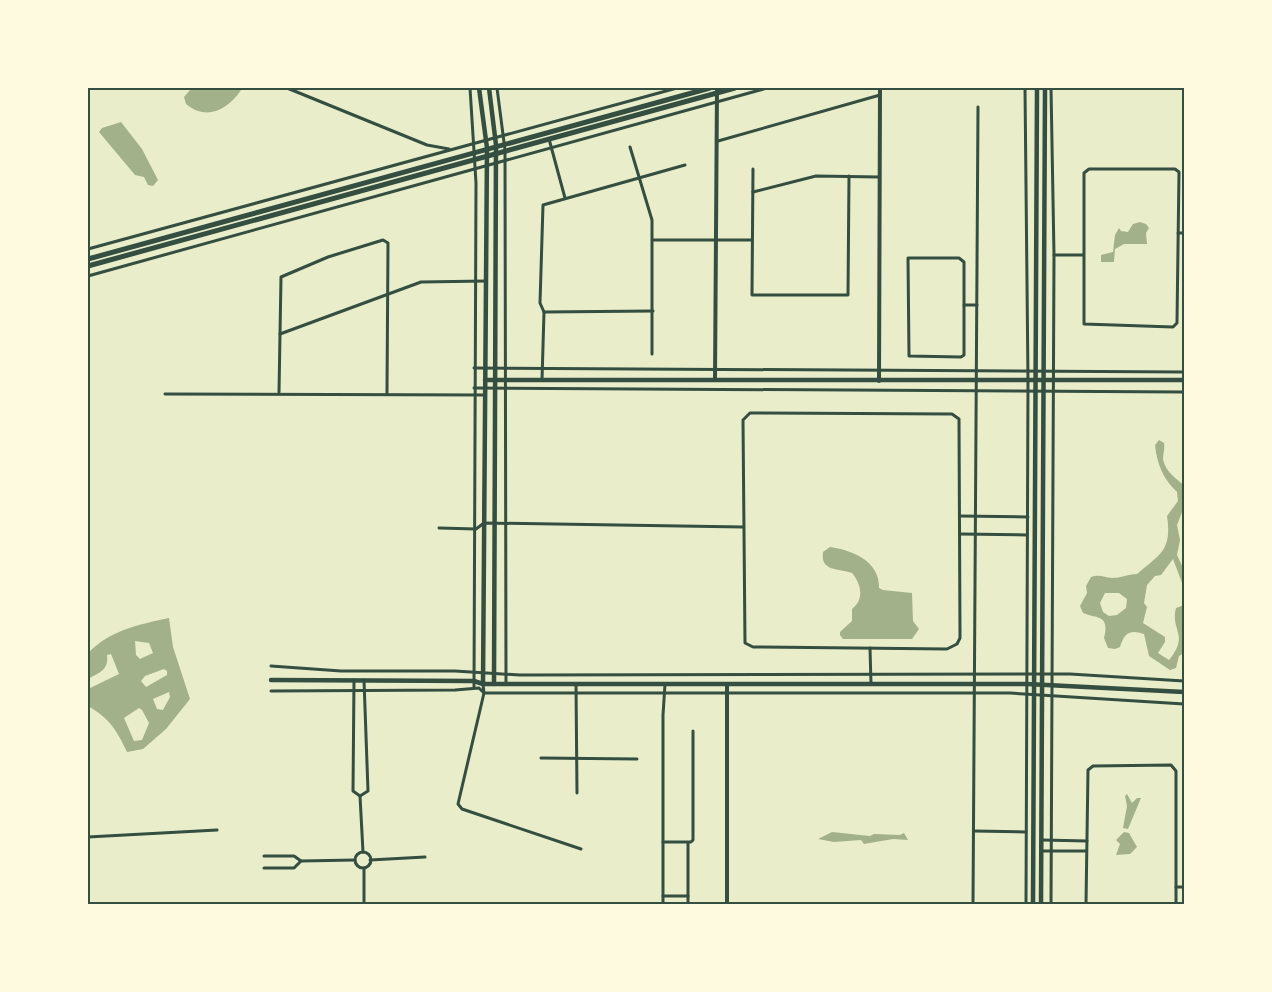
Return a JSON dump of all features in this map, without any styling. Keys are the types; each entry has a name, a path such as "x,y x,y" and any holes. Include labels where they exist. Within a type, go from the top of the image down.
{"main road":[{"path":"479,88 486,140 484,684"},
{"path":"489,88 496,145 494,684"},
{"path":"88,259 474,151 710,88"},
{"path":"88,266 718,90 735,88"},
{"path":"1034,904 1037,88"},
{"path":"1041,904 1045,88"},
{"path":"485,380 1184,380"},
{"path":"271,680 474,681 484,684 1027,684 1184,692"}],"street":[{"path":"287,88 427,145 452,149"},
{"path":"470,88 475,170 474,394 476,529 474,688"},
{"path":"498,88 506,150 504,368 506,684"},
{"path":"88,249 677,88"},
{"path":"88,276 767,88"},
{"path":"879,381 880,88"},
{"path":"1025,88 1028,371 1026,904"},
{"path":"1051,88 1054,255 1051,904"},
{"path":"715,380 718,90"},
{"path":"718,141 880,95"},
{"path":"973,904 978,107"},
{"path":"548,138 566,198"},
{"path":"630,147 652,220 652,354"},
{"path":"542,380 544,312 540,303 543,205 685,165"},
{"path":"753,169 752,295 848,295 849,176"},
{"path":"1089,169 1177,170 1177,323 1173,327 1084,324 1083,255 1084,173 1089,169"},
{"path":"753,192 816,176 879,177"},
{"path":"1178,233 1184,233"},
{"path":"279,392 281,276 328,257 382,240 388,244 387,393"},
{"path":"653,240 752,240"},
{"path":"1054,255 1083,255"},
{"path":"908,258 962,260 964,305 964,354 961,357 908,356 908,258"},
{"path":"280,334 348,308 388,296 392,291 422,282 486,281"},
{"path":"964,305 977,305"},
{"path":"544,312 652,312"},
{"path":"474,368 1184,372"},
{"path":"474,388 1184,392"},
{"path":"165,394 279,392 485,394"},
{"path":"750,413 956,416 960,423 960,516 960,638 957,644 947,649 753,647 745,643 743,420 750,413"},
{"path":"960,516 1028,517"},
{"path":"439,528 476,529 484,523 743,527"},
{"path":"960,534 1028,534"},
{"path":"870,648 871,684"},
{"path":"272,666 341,671 474,672 494,674 1052,674 1184,681"},
{"path":"354,680 353,791 360,796"},
{"path":"360,796 368,791 364,680"},
{"path":"484,684 484,693 458,804 462,809 581,849"},
{"path":"576,684 577,793"},
{"path":"663,904 665,684"},
{"path":"727,684 727,904"},
{"path":"271,691 478,688 484,693 1027,694 1184,704"},
{"path":"663,842 688,842 693,840 693,731"},
{"path":"541,758 637,759"},
{"path":"1086,904 1088,770 1093,766 1174,766 1176,904"},
{"path":"360,796 363,852"},
{"path":"88,837 217,830"},
{"path":"974,831 1026,832"},
{"path":"1042,840 1086,841"},
{"path":"688,842 688,904"},
{"path":"1042,850 1086,851"},
{"path":"355,860 358,854 363,852"},
{"path":"363,852 369,856 370,860 369,865 364,868"},
{"path":"264,856 294,856 301,861 355,860"},
{"path":"370,860 425,857"},
{"path":"355,860 357,865 364,868"},
{"path":"264,868 294,868 301,861"},
{"path":"364,868 364,904"},
{"path":"1176,886 1184,887"},
{"path":"663,896 688,896"}],"shaded area":[{"path":"192,88 241,88 241,90 223,108 216,111 201,112 186,104 184,97"},
{"path":"121,122 142,149 158,180 153,186 148,185 144,177 135,175 99,132 102,128"},
{"path":"1140,222 1146,224 1149,228 1146,233 1147,244 1124,244 1115,249 1114,262 1101,262 1101,255 1113,252 1115,235 1119,228 1121,231 1128,232 1133,224"},
{"path":"1159,440 1164,443 1164,463 1171,474 1184,485 1184,507 1177,525 1180,540 1177,555 1184,570 1184,588 1173,559 1161,575 1155,576 1147,585 1144,603 1147,607 1143,623 1165,637 1165,642 1158,653 1169,660 1175,651 1179,638 1175,622 1176,608 1184,605 1184,653 1179,656 1176,668 1170,670 1149,656 1144,634 1128,633 1123,638 1120,647 1115,649 1108,648 1104,638 1104,621 1083,613 1080,606 1087,593 1086,586 1091,577 1115,578 1137,574 1158,556 1166,544 1168,537 1167,516 1178,501 1177,492 1168,482 1162,471 1157,459 1155,445","holes":["1105,593 1119,593 1127,599 1126,608 1117,615 1109,616 1103,612 1100,603"]},
{"path":"830,547 847,551 863,558 875,571 879,588 912,593 913,621 919,629 912,639 843,639 840,632 852,621 852,609 859,601 860,591 858,582 852,573 832,568 824,563 823,552"},
{"path":"169,618 173,647 190,699 166,729 143,749 127,752 112,725 102,715 88,706 88,689 119,674 111,654 107,655 105,668 88,679 88,653 115,634 135,626","holes":["135,641 149,643 153,653 140,659 136,655","164,669 167,671 167,675 146,687 141,681 145,676","169,692 170,697 163,710 157,709 153,699","139,708 142,710 149,723 142,740 134,741 124,718"]},
{"path":"1127,794 1132,803 1137,798 1141,798 1128,829 1123,828 1127,806 1125,796"},
{"path":"832,832 870,836 874,834 900,835 904,833 908,840 893,839 864,844 861,840 834,842 818,839"},
{"path":"1124,832 1129,833 1137,847 1130,854 1116,855 1120,844 1116,840"}]}
